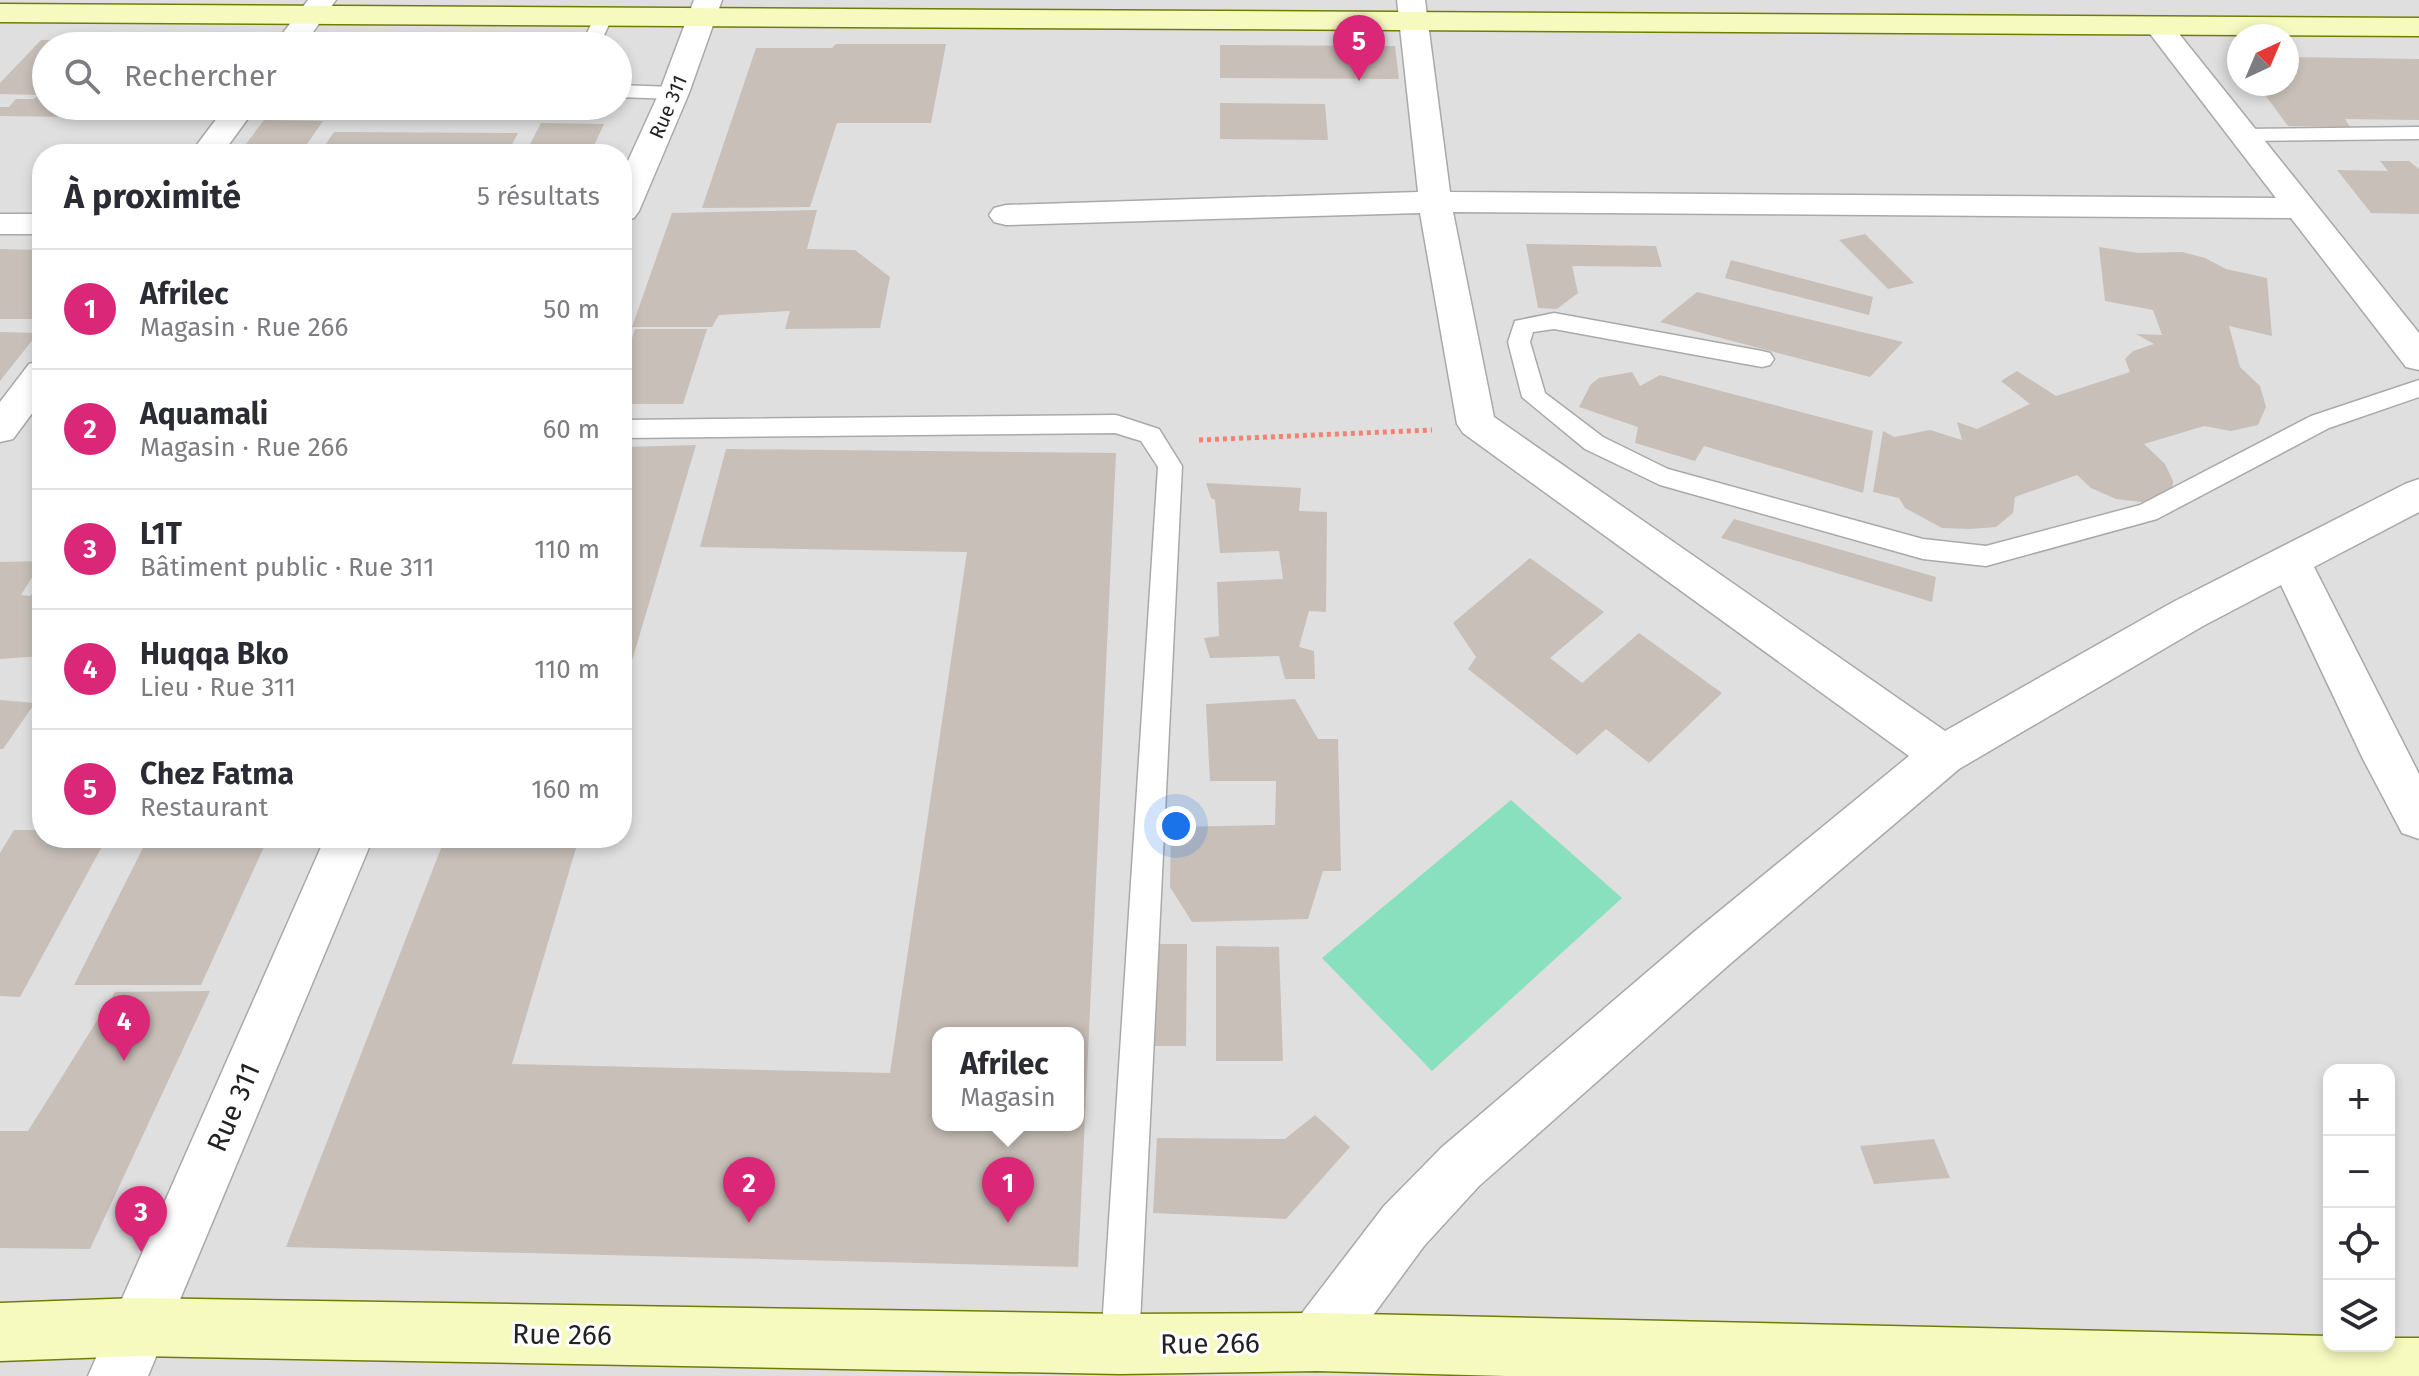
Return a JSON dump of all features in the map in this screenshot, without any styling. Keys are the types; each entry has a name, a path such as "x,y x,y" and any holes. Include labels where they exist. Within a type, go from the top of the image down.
{"street":[{"path":"0,13 316,8 603,18 706,9 1413,10 2158,26 2419,27"},
{"path":"298,32 316,8"},
{"name":"Rue 311","path":"632,188 674,93 706,9"},
{"path":"1413,10 1435,202 1476,424 1943,755"},
{"path":"2158,26 2419,358"},
{"path":"214,144 232,120"},
{"path":"1006,215 1435,202 2302,208"},
{"path":"0,224 32,224"},
{"path":"0,429 32,386"},
{"path":"1317,1342 1404,1226 1460,1167 1713,947 1943,755 2188,614 2419,494"},
{"path":"2290,561 2399,746 2419,818"},
{"name":"Rue 311","path":"128,1352 345,848"},
{"name":"Rue 266","path":"0,1332 128,1352 1317,1342 2419,1368"}],"lane":[{"path":"596,32 603,18"},
{"path":"632,92 674,93"},
{"path":"2244,135 2419,133"},
{"path":"1762,359 1554,321 1523,326 1519,342 1534,397 1594,443 1660,476 1923,549 1986,556 2148,512 2320,422 2419,388"},
{"path":"632,429 1116,424 1150,435 1170,466 1120,1344"}],"path":[{"path":"1150,435 1209,441 1447,430 1476,424"}],"shaded area":[{"path":"0,0 2419,0 2419,1376 0,1376"}],"green space":[{"path":"1511,800 1622,898 1432,1071 1322,958"}],"building":[{"path":"836,44 946,44 931,123 837,123 810,207 702,208 756,48 832,48"},
{"path":"1220,45 1395,46 1399,79 1220,78"},
{"path":"32,49 32,95 0,94 0,83"},
{"path":"2299,57 2419,59 2419,120 2345,119 2350,127 2288,126 2266,96 2299,96"},
{"path":"16,99 32,99 32,116 0,116 0,107 9,107"},
{"path":"1220,103 1325,104 1328,140 1220,139"},
{"path":"264,120 323,121 307,144 246,144"},
{"path":"541,123 604,124 595,144 530,144"},
{"path":"334,132 518,133 512,144 326,144"},
{"path":"2380,161 2409,161 2419,169 2419,214 2371,213 2337,170 2388,171"},
{"path":"817,210 807,249 855,250 890,277 880,328 785,329 790,311 719,315 712,327 632,327 672,213"},
{"path":"1865,234 1914,283 1888,289 1839,240"},
{"path":"1526,244 1656,246 1662,267 1572,266 1578,293 1557,309 1538,308"},
{"path":"2099,247 2138,253 2182,252 2205,258 2226,269 2267,278 2272,336 2229,326 2240,367 2260,386 2266,407 2258,425 2231,431 2204,426 2144,444 2165,464 2173,481 2172,495 2158,504 2116,499 2091,488 2077,475 2015,497 2013,513 1996,527 1942,528 1905,508 1899,498 1873,492 1883,431 1894,437 1930,430 1962,440 1957,422 1977,429 2030,404 2001,381 2017,371 2056,396 2130,372 2125,359 2133,351 2154,344 2136,334 2162,335 2153,310 2105,301"},
{"path":"0,249 32,250 32,319 0,319"},
{"path":"1731,260 1873,297 1869,315 1725,278"},
{"path":"1697,292 1903,342 1870,377 1660,322"},
{"path":"635,329 707,329 683,404 632,404 632,338"},
{"path":"0,332 32,333 32,341 0,381"},
{"path":"1632,372 1640,386 1660,375 1873,431 1863,493 1704,446 1695,461 1635,443 1638,427 1579,407 1591,384 1599,378"},
{"path":"696,445 632,661 632,447"},
{"path":"726,449 1116,453 1078,1267 286,1247 441,848 576,848 512,1064 890,1073 967,552 700,547"},
{"path":"1206,483 1301,488 1299,511 1327,512 1326,612 1309,611 1299,647 1314,651 1315,679 1285,679 1279,656 1210,658 1204,638 1219,636 1217,582 1283,579 1279,551 1220,553 1215,500 1211,498"},
{"path":"1734,519 1936,577 1932,602 1721,538"},
{"path":"1530,558 1604,612 1550,658 1582,683 1639,633 1722,693 1649,763 1606,729 1577,755 1468,669 1476,657 1453,623"},
{"path":"32,561 32,577 21,595 32,594 32,657 0,659 0,562"},
{"path":"1295,699 1318,739 1338,739 1341,871 1323,871 1308,919 1192,922 1170,887 1171,827 1275,825 1276,781 1210,781 1206,704"},
{"path":"0,700 32,703 32,707 0,749"},
{"path":"14,830 32,830 32,848 101,848 20,997 0,996 0,853"},
{"path":"143,848 263,848 201,985 74,985"},
{"path":"1156,944 1187,944 1186,1046 1155,1046"},
{"path":"1216,946 1279,947 1283,1061 1216,1061"},
{"path":"210,991 90,1249 0,1248 0,1131 28,1131 115,992"},
{"path":"1315,1115 1350,1147 1286,1219 1153,1213 1157,1138 1285,1139"},
{"path":"1934,1139 1950,1178 1874,1184 1860,1146"}],"place":[{"name":"Chez Fatma","path":"1359,81"},
{"name":"Huqqa Bko","path":"124,1061"},
{"name":"Aquamali","path":"749,1223"},
{"name":"Afrilec","path":"1008,1223"},
{"name":"L1T","path":"141,1252"}]}
